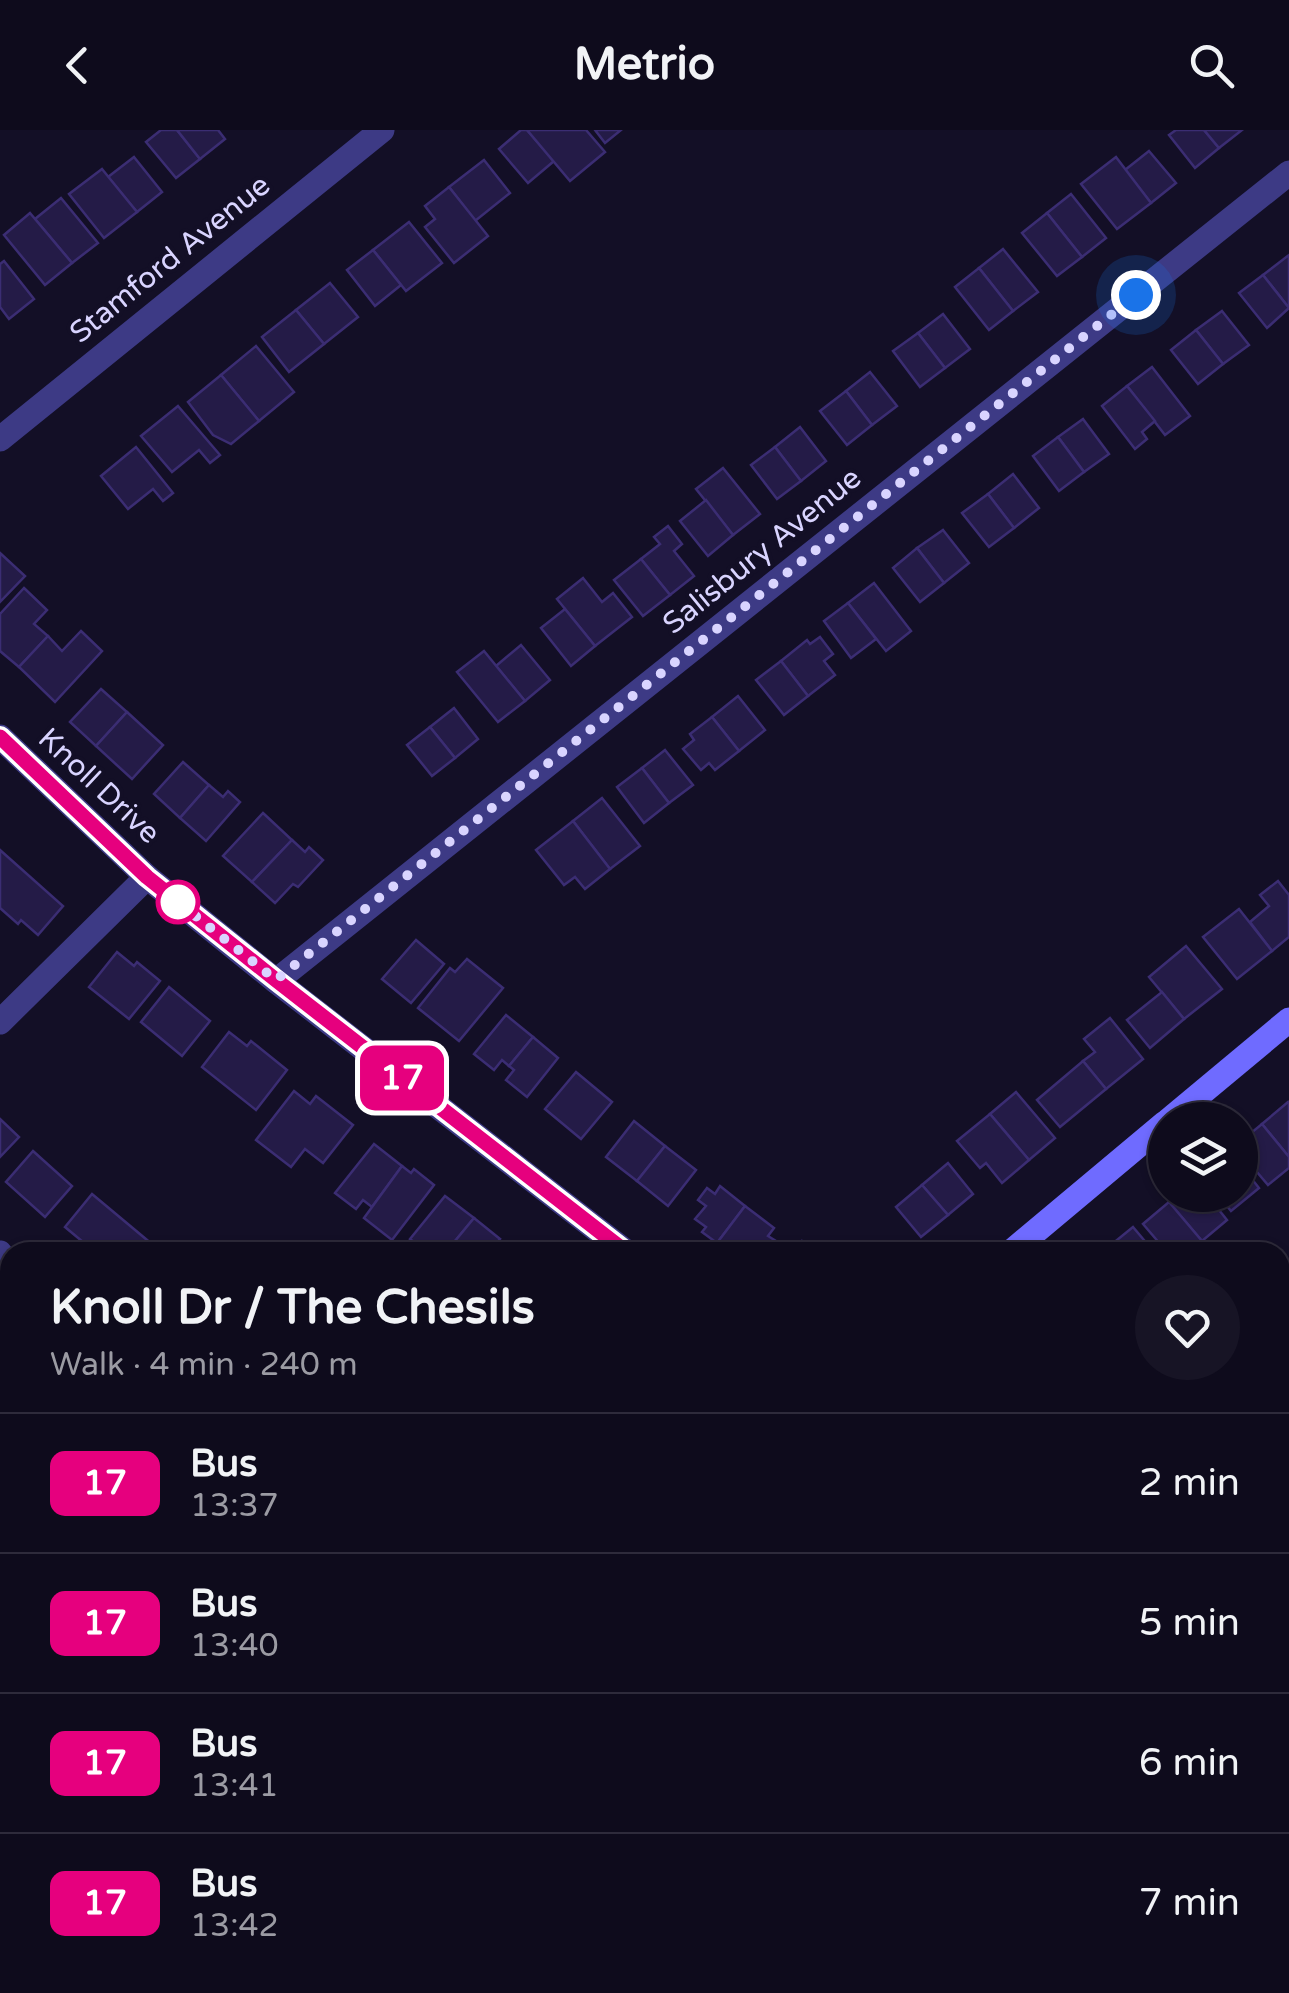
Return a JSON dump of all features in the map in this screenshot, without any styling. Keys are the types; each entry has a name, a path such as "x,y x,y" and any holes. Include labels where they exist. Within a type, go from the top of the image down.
{"street":[{"name":"Stamford Avenue","path":"0,439 382,130"},
{"name":"Salisbury Avenue","path":"276,980 1289,172"},
{"name":"Knoll Drive","path":"0,737 147,877 613,1242"},
{"path":"0,1022 147,877"},
{"path":"1191,1102 1289,1020"},
{"path":"1023,1242 1148,1138"}],"building":[{"path":"161,130 177,130 200,159 176,178 146,142"},
{"path":"177,130 218,130 225,139 200,159"},
{"path":"521,130 527,130 554,161 528,183 499,149"},
{"path":"527,130 586,130 605,152 570,181"},
{"path":"595,130 621,130 605,143"},
{"path":"1176,130 1204,130 1219,148 1195,168 1169,135"},
{"path":"1204,130 1242,130 1219,148"},
{"path":"1149,151 1176,183 1151,203 1125,170"},
{"path":"134,157 162,192 137,212 108,177"},
{"path":"1116,157 1151,203 1117,229 1081,184"},
{"path":"484,160 510,193 475,221 449,187"},
{"path":"102,169 137,212 104,238 69,194"},
{"path":"449,187 488,236 454,263 425,227 435,219 425,206"},
{"path":"1071,194 1106,238 1082,257 1047,213"},
{"path":"61,198 98,243 72,263 35,219"},
{"path":"30,213 72,263 45,285 4,235"},
{"path":"1047,213 1082,257 1057,276 1022,233"},
{"path":"409,222 442,263 406,291 373,250"},
{"path":"1003,249 1038,292 1013,311 979,268"},
{"path":"373,250 401,285 375,306 347,270"},
{"path":"1289,255 1289,308 1263,275"},
{"path":"4,261 34,299 9,319 0,307 0,264"},
{"path":"979,268 1013,311 989,330 955,287"},
{"path":"1263,275 1289,308 1267,328 1239,293"},
{"path":"330,283 358,317 324,344 296,310"},
{"path":"296,310 324,344 289,372 262,337"},
{"path":"1222,311 1249,345 1223,364 1196,330"},
{"path":"943,314 970,349 945,368 918,333"},
{"path":"1196,330 1223,364 1198,384 1171,350"},
{"path":"918,333 945,368 920,387 893,351"},
{"path":"256,346 294,392 259,421 221,375"},
{"path":"1152,367 1190,416 1165,435 1127,386"},
{"path":"870,372 897,406 872,425 846,391"},
{"path":"221,375 259,421 231,444 213,435 188,402"},
{"path":"1127,386 1155,421 1142,432 1147,439 1135,449 1102,406"},
{"path":"846,391 872,425 847,445 820,411"},
{"path":"178,406 220,455 210,463 199,450 172,472 141,436"},
{"path":"1083,419 1109,454 1084,472 1058,437"},
{"path":"800,427 826,461 801,481 775,447"},
{"path":"1058,437 1084,472 1059,491 1033,456"},
{"path":"136,447 173,493 163,501 153,489 128,509 101,476"},
{"path":"775,447 801,481 777,499 751,465"},
{"path":"723,468 760,514 733,535 696,489"},
{"path":"1013,474 1039,508 1014,528 988,494"},
{"path":"988,494 1014,528 989,547 962,513"},
{"path":"706,500 733,535 708,556 680,521"},
{"path":"668,526 682,544 674,551 694,576 670,595 641,559 660,544 654,537"},
{"path":"943,530 969,563 944,583 917,548"},
{"path":"917,548 944,583 920,602 893,568"},
{"path":"0,553 25,576 0,602"},
{"path":"641,559 670,595 643,616 614,580"},
{"path":"583,578 602,602 613,593 632,617 595,646 557,599"},
{"path":"874,583 911,631 886,651 848,603"},
{"path":"24,588 47,610 34,624 48,636 19,667 0,651 0,614"},
{"path":"848,603 876,639 851,658 824,621"},
{"path":"565,609 595,646 571,666 541,628"},
{"path":"81,631 102,651 55,702 19,667 48,636 62,651"},
{"path":"820,637 833,654 824,661 835,675 808,696 781,661 807,640 810,644"},
{"path":"521,645 550,680 525,701 496,666"},
{"path":"484,651 525,701 498,722 457,672"},
{"path":"781,661 808,696 784,715 756,680"},
{"path":"101,689 127,712 96,746 70,722"},
{"path":"738,696 765,730 739,751 712,717"},
{"path":"454,708 478,739 455,758 430,727"},
{"path":"127,712 163,745 132,779 96,746"},
{"path":"712,717 739,751 715,770 709,763 701,770 683,749 694,740 690,734"},
{"path":"430,727 455,758 432,776 407,745"},
{"path":"665,750 693,785 669,803 642,768"},
{"path":"183,762 209,785 180,818 154,794"},
{"path":"642,768 669,803 644,823 617,787"},
{"path":"209,785 223,797 228,791 240,802 206,841 180,818"},
{"path":"602,798 640,846 610,869 573,821"},
{"path":"263,813 292,840 252,882 223,856"},
{"path":"573,821 610,869 585,889 575,877 564,885 536,850"},
{"path":"292,840 305,852 309,847 323,860 298,887 293,884 275,903 252,882"},
{"path":"0,850 63,906 38,935 0,908"},
{"path":"1278,881 1289,895 1289,937 1272,951 1250,922 1269,906 1260,895"},
{"path":"1239,909 1272,951 1237,979 1203,937"},
{"path":"416,940 444,964 411,1003 382,979"},
{"path":"1186,946 1222,989 1184,1019 1149,977"},
{"path":"117,952 160,981 129,1019 89,987"},
{"path":"467,959 503,988 459,1041 418,1008 450,968 455,972"},
{"path":"169,987 210,1021 182,1056 141,1022"},
{"path":"1162,992 1184,1019 1150,1048 1127,1020"},
{"path":"506,1015 533,1037 509,1066 502,1060 494,1070 474,1054"},
{"path":"1110,1018 1143,1059 1106,1089 1083,1061 1095,1052 1084,1039"},
{"path":"229,1032 247,1046 251,1041 287,1070 256,1110 202,1067"},
{"path":"533,1037 558,1058 527,1097 506,1080 514,1070 509,1066"},
{"path":"1083,1061 1106,1089 1060,1127 1037,1100"},
{"path":"576,1072 612,1102 581,1139 545,1109"},
{"path":"294,1091 310,1104 316,1096 353,1125 323,1163 305,1149 291,1167 256,1140"},
{"path":"1016,1092 1055,1138 1029,1160 990,1114"},
{"path":"1289,1104 1289,1157 1262,1124"},
{"path":"990,1114 1029,1160 1002,1183 986,1163 980,1168 957,1141"},
{"path":"0,1119 19,1137 0,1157"},
{"path":"634,1121 665,1146 637,1181 606,1157"},
{"path":"1262,1124 1289,1157 1289,1168 1268,1185 1258,1173 1258,1127"},
{"path":"374,1144 402,1166 372,1207 363,1200 356,1209 335,1193"},
{"path":"665,1146 696,1170 668,1206 637,1181"},
{"path":"33,1151 72,1186 45,1217 6,1182"},
{"path":"948,1163 973,1194 948,1215 922,1185"},
{"path":"402,1166 411,1173 414,1169 434,1185 392,1240 364,1218"},
{"path":"922,1185 948,1215 921,1237 896,1207"},
{"path":"720,1186 745,1206 718,1242 702,1232 706,1227 695,1219 706,1206 698,1200 707,1188 715,1194"},
{"path":"92,1194 149,1242 83,1242 65,1227"},
{"path":"445,1196 474,1218 454,1242 410,1239"},
{"path":"745,1206 774,1228 768,1236 776,1241 775,1242 718,1242"},
{"path":"1157,1212 1177,1212 1202,1241 1201,1242 1158,1242 1143,1224"},
{"path":"1177,1212 1221,1212 1227,1220 1202,1241"},
{"path":"474,1218 500,1239 497,1242 454,1242"},
{"path":"1133,1227 1146,1242 1115,1242"}],"bus line":[{"name":"17","path":"0,737 147,877 613,1242"}],"route":[{"path":"178,902 173,898 276,980 1136,295"}]}
